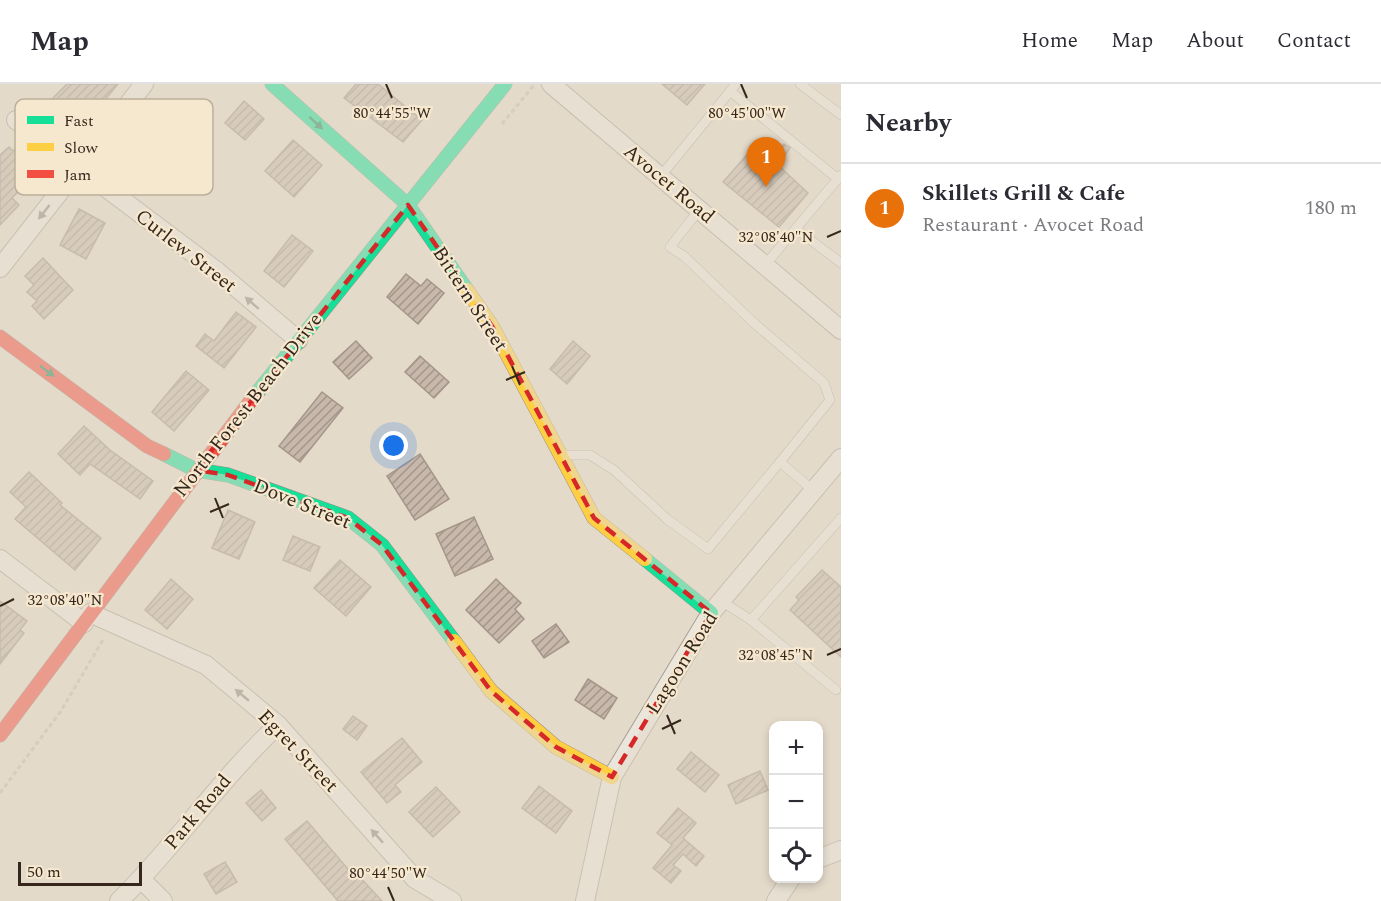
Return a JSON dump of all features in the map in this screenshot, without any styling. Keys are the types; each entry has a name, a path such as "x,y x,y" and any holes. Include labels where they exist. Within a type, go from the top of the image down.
{"street":[{"path":"133,99 144,84"},
{"name":"Bittern Street","path":"272,84 408,205 492,326 594,518 716,607"},
{"name":"North Forest Beach Drive","path":"0,735 196,470 297,340 505,84"},
{"name":"Avocet Road","path":"551,84 841,330"},
{"path":"0,268 59,195"},
{"name":"Curlew Street","path":"115,195 218,272 297,340"},
{"name":"Dove Street","path":"0,336 147,447 196,470 228,475 348,518 382,545 491,691 556,747 612,777"},
{"name":"Lagoon Road","path":"585,901 612,777 716,607 841,458"},
{"name":"Egret Street","path":"0,559 87,618 112,624 206,665 278,725 415,879 452,901"},
{"name":"Park Road","path":"119,901 141,879 248,753 278,725"},
{"path":"823,857 841,850"},
{"path":"141,879 163,901"},
{"path":"776,901 787,883"}],"lane":[{"path":"800,84 841,115"},
{"path":"660,177 733,87 839,177 765,265"},
{"path":"561,455 590,455 606,465 667,519 708,549 830,400 824,383 754,323 685,257 670,247 699,210"},
{"path":"796,229 841,263"},
{"path":"780,462 814,491"},
{"path":"751,620 841,518"},
{"path":"716,607 751,620 836,690"}],"path":[{"path":"495,131 535,84"},
{"path":"0,793 61,711 112,624"}],"highlighted area":[{"path":"408,205 492,326 594,518 711,613 612,777 556,747 491,691 382,545 348,518 228,475 196,470"}],"building":[{"path":"67,84 118,84 106,99 52,99"},
{"path":"356,84 378,84 422,120 403,142 344,98"},
{"path":"662,84 705,84 687,105"},
{"path":"244,101 264,119 245,140 225,123"},
{"path":"293,140 322,165 294,197 265,171"},
{"path":"784,144 790,148 778,165 808,193 779,227 723,182 752,149 759,155 763,152 770,157"},
{"path":"9,147 13,151 15,149 15,195 12,198 19,205 0,225 0,155"},
{"path":"79,209 105,223 86,259 60,245"},
{"path":"292,235 313,251 284,287 264,271"},
{"path":"43,258 73,290 44,319 32,306 37,301 27,292 34,285 25,276"},
{"path":"406,274 421,286 427,279 444,293 418,324 387,297"},
{"path":"236,312 256,327 224,368 196,346 205,334 214,341"},
{"path":"356,341 372,358 349,379 333,362"},
{"path":"573,341 590,356 567,384 550,369"},
{"path":"420,356 449,382 434,398 405,372"},
{"path":"186,371 209,390 174,431 152,412"},
{"path":"322,392 343,408 300,462 279,446"},
{"path":"84,426 110,450 153,481 140,499 90,464 80,475 58,454"},
{"path":"420,454 449,499 415,520 387,476"},
{"path":"29,472 62,503 60,505 101,538 75,570 15,519 26,507 10,492"},
{"path":"228,510 255,522 239,559 212,548"},
{"path":"474,517 493,559 455,576 436,534"},
{"path":"293,536 320,547 310,571 283,560"},
{"path":"340,560 371,587 346,616 314,588"},
{"path":"822,570 841,587 841,657 790,610 799,600 796,597"},
{"path":"171,579 193,599 167,629 145,610"},
{"path":"496,579 521,603 515,609 524,619 499,643 466,610"},
{"path":"0,601 27,621 20,630 24,633 0,664"},
{"path":"556,624 569,642 544,658 532,641"},
{"path":"588,679 617,698 604,719 575,700"},
{"path":"353,716 367,726 357,740 343,729"},
{"path":"402,738 422,762 395,785 401,792 387,803 361,772"},
{"path":"691,752 719,775 705,792 677,769"},
{"path":"760,771 768,790 736,804 728,785"},
{"path":"539,786 572,811 556,833 522,808"},
{"path":"436,787 460,812 433,837 409,812"},
{"path":"261,790 276,808 262,821 246,803"},
{"path":"678,808 696,823 683,838 704,856 696,866 683,854 673,865 681,871 671,883 653,868 672,845 657,833"},
{"path":"307,821 353,875 356,873 382,901 338,901 285,839"},
{"path":"225,862 237,882 216,894 204,874"}],"traffic: fast":[{"path":"272,84 408,205 467,290"},
{"path":"252,399 505,84"},
{"path":"164,454 196,470 228,475 348,518 382,545 454,641"},
{"path":"645,559 711,613"}],"traffic: slow":[{"path":"467,290 492,326 594,518 645,559"},
{"path":"454,641 491,691 556,747 612,777"}],"traffic: jam":[{"path":"0,337 147,446 164,454"},
{"path":"0,735 252,399"}],"place":[{"name":"Skillets Grill & Cafe","path":"766,187"}]}
